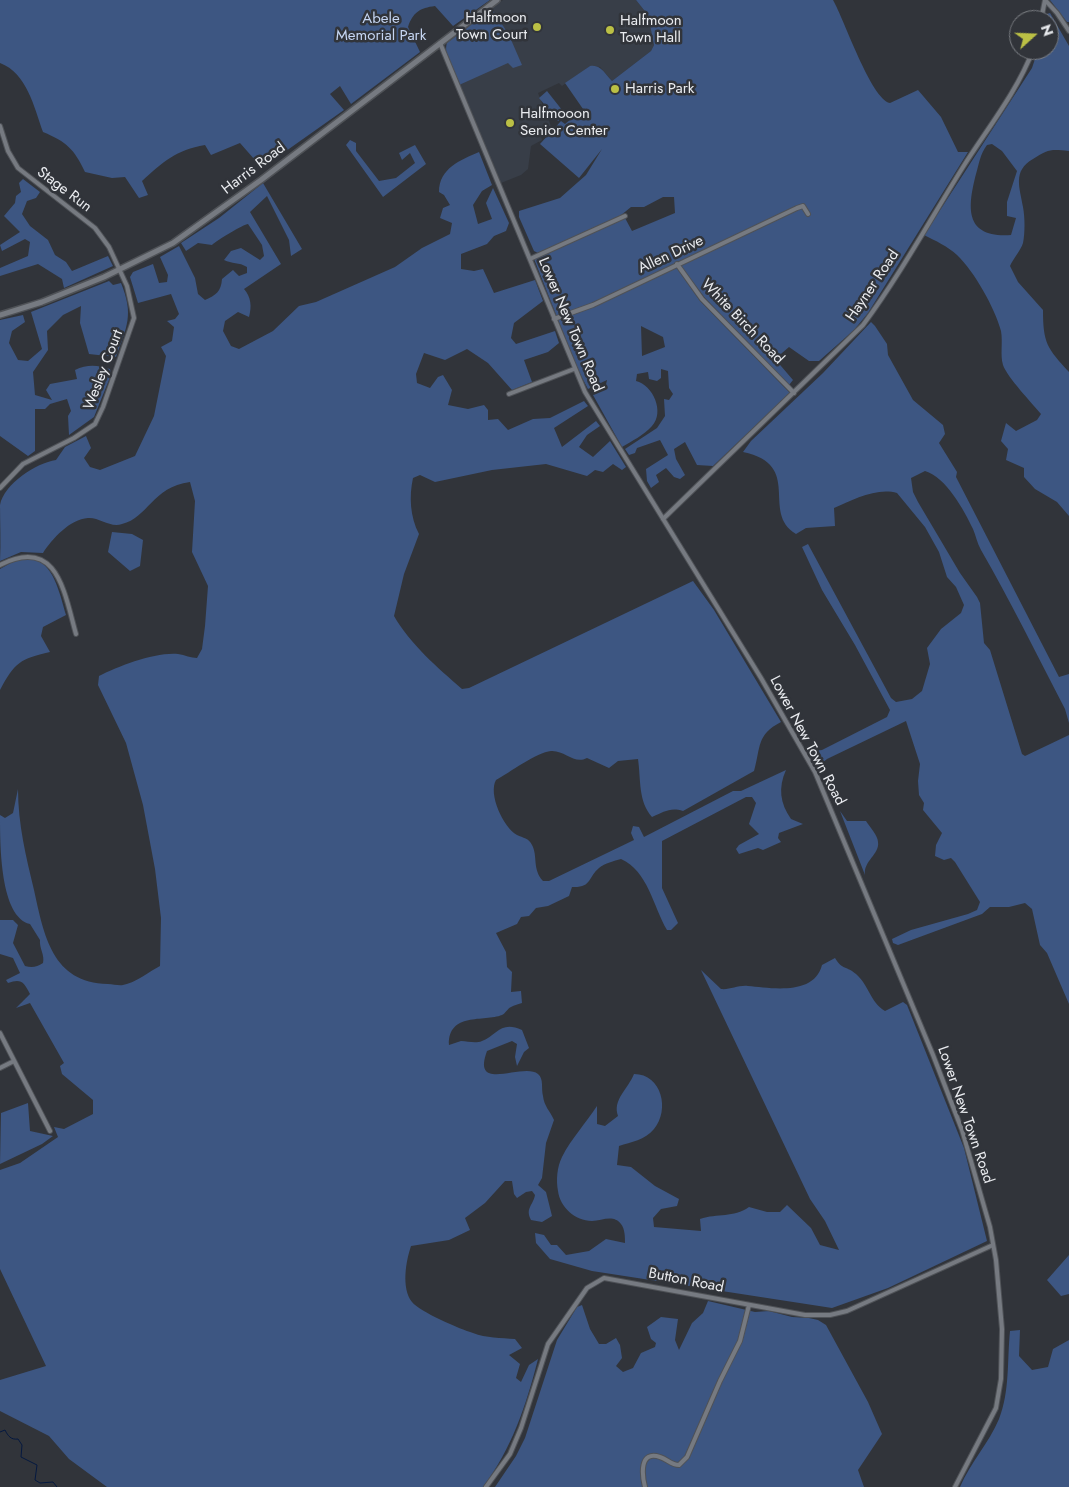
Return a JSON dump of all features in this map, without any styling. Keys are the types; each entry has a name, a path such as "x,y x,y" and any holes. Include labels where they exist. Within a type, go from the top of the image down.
{"street":[{"name":"Harris Road","path":"0,314 42,302 120,270 173,243 206,221 497,0"},
{"path":"1045,0 1057,13 1069,31"},
{"name":"Lower New Town Road","path":"440,43 585,392 796,737 827,797 956,1115 976,1172 993,1245 1002,1329 999,1395 996,1408 955,1487"},
{"name":"Hayner Road","path":"663,519 863,325 880,302 931,218 1020,81 1029,60"},
{"name":"Stage Run","path":"0,126 8,151 18,168 95,228 109,248 120,270"},
{"name":"Allen Drive","path":"554,319 593,305 797,208 803,206 808,214"},
{"path":"530,259 625,216"},
{"name":"White Birch Road","path":"677,264 702,299 794,393"},
{"name":"Wesley Court","path":"0,488 23,464 87,430 98,417 134,318 131,298 120,270"},
{"path":"509,394 574,369"},
{"path":"0,566 26,556 36,556 50,565 57,578 76,634"},
{"path":"0,1033 50,1131"},
{"path":"0,1068 14,1061"},
{"name":"Button Road","path":"486,1487 510,1454 521,1428 548,1344 587,1288 595,1282 604,1278 749,1305 805,1314 830,1315 847,1311 993,1245"},
{"path":"645,1487 642,1467 645,1460 650,1457 660,1457 674,1465 678,1465 687,1457 720,1381 740,1341 749,1305"}],"shaded area":[{"path":"503,0 636,0 648,15 654,45 651,51 612,81 600,67 590,66 562,86 559,83 538,93 551,126 541,136 542,140 531,146 528,169 521,175 501,183 445,49 447,43"}],"green space":[{"name":"Abele Memorial Park","path":"0,0 490,0 453,26 435,6 425,8 415,14 408,27 420,52 351,104 340,86 330,94 344,110 262,168 240,143 211,155 205,145 195,147 170,158 142,181 148,195 139,198 125,177 112,178 85,172 69,147 43,132 33,102 23,83 17,74 0,63"},
{"path":"636,0 833,0 858,57 875,88 883,98 890,103 918,90 941,117 958,152 968,152 868,313 854,330 819,361 809,361 789,347 775,359 793,380 789,385 705,298 680,265 676,267 700,301 790,393 713,466 697,465 685,442 674,449 676,459 685,475 680,479 674,477 666,468 656,475 659,482 651,488 647,481 646,469 668,455 660,440 637,448 635,453 629,455 625,449 657,428 665,416 664,399 669,400 673,394 669,388 668,371 661,369 661,378 657,381 649,379 648,372 637,374 636,381 648,388 655,400 657,407 656,420 638,438 622,447 593,395 605,389 607,380 588,389 578,370 534,259 625,218 632,231 675,213 674,197 663,197 644,207 631,207 620,216 538,253 534,251 519,217 519,211 560,198 586,175 602,149 579,178 540,144 561,121 565,124 583,109 565,83 590,66 602,70 612,81 651,51 654,45 648,15","holes":["641,326 663,337 665,347 642,356"]},
{"path":"1050,0 1069,0 1069,22 1067,22"},
{"path":"492,9 509,35 522,65 513,68 508,63 459,85 446,53 447,43"},
{"path":"1059,29 1069,46 1069,151 1054,150 1046,152 1026,164 1022,169 1019,187 1024,216 1024,239 1021,249 1010,266 1018,282 1043,310 1045,338 1051,351 1069,372 1069,516 1057,502 1035,489 1024,477 1024,468 1006,460 1008,449 1001,441 1006,423 1016,431 1037,420 1041,414 1005,370 1002,361 1001,331 989,301 977,280 957,255 924,235 1032,68 1035,60 1059,60","holes":["992,144 1002,151 1017,171 1007,202 1007,216 1016,218 1011,235 996,235 985,232 977,226 973,219 971,199 979,163 987,145"]},
{"path":"547,91 566,115 558,121 539,98"},
{"path":"350,140 356,143 356,151 379,181 396,178 415,163 410,153 402,160 399,153 415,145 426,164 383,197 346,145"},
{"path":"479,152 492,185 482,191 473,205 478,224 492,219 486,203 493,188 509,223 506,231 494,236 487,244 461,254 461,269 474,271 483,269 494,293 535,280 543,301 514,323 511,338 516,344 555,331 559,343 548,352 524,360 532,382 512,390 488,363 467,349 445,360 424,353 416,374 417,383 430,388 438,377 443,375 452,390 448,405 468,409 484,405 488,410 488,420 498,419 508,430 533,419 550,418 584,401 588,406 554,428 562,447 596,421 600,426 587,435 579,447 593,457 610,441 626,467 622,470 613,464 603,472 595,470 587,476 546,464 492,470 435,482 420,475 413,478 411,506 419,534 404,574 394,616 416,646 462,689 469,688 693,581 714,610 781,722 763,737 754,771 683,811 671,810 652,817 642,797 638,759 618,761 609,768 587,758 578,760 556,751 551,751 531,759 496,780 494,793 498,810 512,831 531,843 534,849 537,872 543,881 549,881 634,840 631,833 633,826 639,827 644,837 733,791 741,791 786,770 781,789 782,801 791,819 803,824 779,833 778,838 781,842 763,850 758,848 739,854 736,849 739,845 759,834 749,824 756,803 752,797 746,797 662,841 662,888 678,923 671,930 667,930 662,921 644,880 638,872 621,859 601,866 586,884 572,887 569,896 548,906 536,908 529,916 521,917 517,924 496,933 506,952 507,967 512,972 511,992 521,991 522,1003 511,1007 502,1015 468,1020 454,1027 450,1035 449,1045 461,1041 479,1042 504,1028 515,1027 522,1030 529,1048 524,1052 517,1066 515,1057 517,1044 512,1041 487,1051 484,1064 486,1071 492,1074 531,1071 538,1074 541,1078 545,1103 554,1120 546,1143 542,1178 538,1185 546,1192 552,1216 542,1222 531,1220 529,1210 535,1195 532,1191 526,1192 517,1198 514,1194 512,1181 505,1181 485,1203 465,1218 470,1230 449,1240 411,1246 406,1274 407,1289 412,1302 431,1315 478,1335 515,1339 522,1348 509,1355 520,1364 516,1378 521,1382 529,1365 538,1359 517,1426 502,1457 483,1487 107,1487 69,1459 49,1436 0,1411 0,1380 46,1366 0,1269 0,1170 20,1163 58,1137 54,1127 64,1129 93,1114 93,1100 62,1074 60,1066 64,1063 30,1003 16,1008 30,994 26,987 22,982 8,983 6,980 20,973 13,958 0,954 0,920 13,920 18,925 13,943 25,966 32,967 43,963 43,954 40,940 30,924 20,919 7,894 0,844 0,815 5,818 13,813 18,789 19,815 23,840 42,924 54,954 63,966 74,975 89,982 120,985 128,984 160,966 161,918 155,869 143,805 126,743 98,685 99,676 148,657 178,654 197,658 202,649 208,586 192,552 195,501 190,482 167,490 131,521 113,525 92,518 81,519 62,531 43,553 21,552 0,561 0,505 3,497 14,482 39,465 56,460 65,447 86,436 91,448 84,458 90,467 100,470 135,456 154,416 166,356 161,347 172,341 174,327 167,321 175,319 179,314 171,294 138,303 130,277 133,272 153,264 159,283 167,282 168,275 160,257 179,246 195,278 198,294 205,300 217,292 222,279 233,270 239,276 247,273 247,267 224,260 231,251 241,248 260,260 264,256 262,245 248,224 212,245 198,243 186,251 181,243 219,218 263,183 302,249 291,256 289,240 267,196 250,212 281,264 244,289 250,302 249,317 238,312 225,321 223,331 231,346 239,349 273,331 299,306 316,302 395,267 422,248 450,234 452,223 440,218 443,208 450,205 444,195 439,192 440,184 452,166"},
{"path":"23,179 40,192 36,198 27,201 22,214 30,226 48,240 55,255 66,262 72,271 108,256 113,266 64,288 62,279 38,264 0,276 0,268 28,256 30,242 25,239 2,251 0,245 20,232 4,216 15,203 16,196 21,192 19,183"},
{"path":"109,281 113,285 121,283 128,312 126,328 116,357 89,354 80,323 81,306 63,315 47,331 48,350 33,372 35,395 52,400 46,390 50,384 77,379 75,370 92,366 110,369 111,375 94,417 69,435 68,416 71,411 67,399 50,404 45,409 35,409 35,451 28,456 0,436 0,320 23,315 25,322 12,331 9,343 18,360 28,361 42,349 31,312"},
{"path":"871,322 887,344 888,355 913,400 943,425 945,434 939,443 957,472 956,477 1059,677 1069,674 1069,723 1065,709 954,495 933,474 925,471 911,478 913,492 918,502 980,603 984,643 990,650 1022,754 1025,756 1069,735 1069,1004 1047,953 1040,945 1032,909 1025,903 1009,907 990,907 982,914 898,945 893,943 892,939 911,930 977,910 980,902 955,862 951,858 944,860 935,856 936,845 942,833 923,810 924,803 919,795 918,781 920,764 906,721 827,759 822,763 822,772 809,746 814,751 822,750 887,717 890,710 855,645 822,590 802,547 808,544 891,698 896,702 912,699 922,691 930,664 927,648 941,629 961,613 964,605 956,587 947,577 939,552 925,527 897,493 873,493 857,498 834,508 835,526 806,528 796,534 786,525 781,514 777,478 772,467 761,458 743,452 751,441 823,373"},
{"path":"112,532 132,534 143,540 140,566 130,571 108,552"},
{"path":"34,559 43,563 53,576 66,615 43,627 41,636 50,652 19,663 10,673 0,690 0,569 16,560"},
{"path":"840,811 847,821 866,821 877,837 877,850 866,866 865,875"},
{"path":"835,958 842,966 860,978 876,1003 885,1011 903,1002 907,1005 964,1148 987,1241 888,1288 832,1308 592,1271 550,1259 536,1243 535,1233 544,1235 551,1245 557,1245 566,1255 589,1251 606,1239 625,1243 623,1228 618,1221 614,1219 592,1221 580,1219 569,1212 559,1197 557,1178 562,1157 597,1106 597,1124 605,1126 618,1116 617,1105 634,1074 644,1076 657,1086 662,1103 662,1112 659,1121 650,1133 638,1140 619,1146 617,1165 631,1167 655,1186 679,1199 677,1206 661,1209 653,1218 654,1227 701,1231 700,1219 737,1213 749,1207 767,1212 780,1212 787,1205 811,1228 820,1245 839,1250 825,1221 810,1199 701,970 721,989 744,986 791,988 810,982 817,975 822,965"},
{"path":"28,1103 30,1131 53,1136 42,1144 0,1164 1,1113"},
{"path":"1069,1255 1069,1294 1061,1296 1047,1280"},
{"path":"708,1301 755,1312 769,1311 792,1317 809,1318 818,1320 826,1325 868,1402 882,1434 858,1470 864,1487 495,1487 516,1456 525,1438 557,1340 577,1307 582,1305 590,1329 599,1344 606,1344 616,1338 620,1345 622,1358 616,1366 623,1372 633,1368 641,1353 655,1347 656,1343 651,1339 647,1327 661,1317 678,1319 675,1340 679,1350 692,1323 703,1313"},
{"path":"1020,1330 1019,1356 1032,1370 1048,1367 1053,1349 1069,1340 1069,1487 960,1487 999,1419 1007,1387 1010,1331"}],"waterway":[{"path":"0,1432 5,1430 10,1437 18,1439 22,1445 21,1457 37,1465 35,1480 40,1483 53,1482 57,1487"}],"place":[{"name":"Halfmoon Town Court","path":"537,27"},
{"name":"Halfmoon Town Hall","path":"610,30"},
{"name":"Harris Park","path":"615,89"},
{"name":"Halfmooon Senior Center","path":"510,123"}]}
